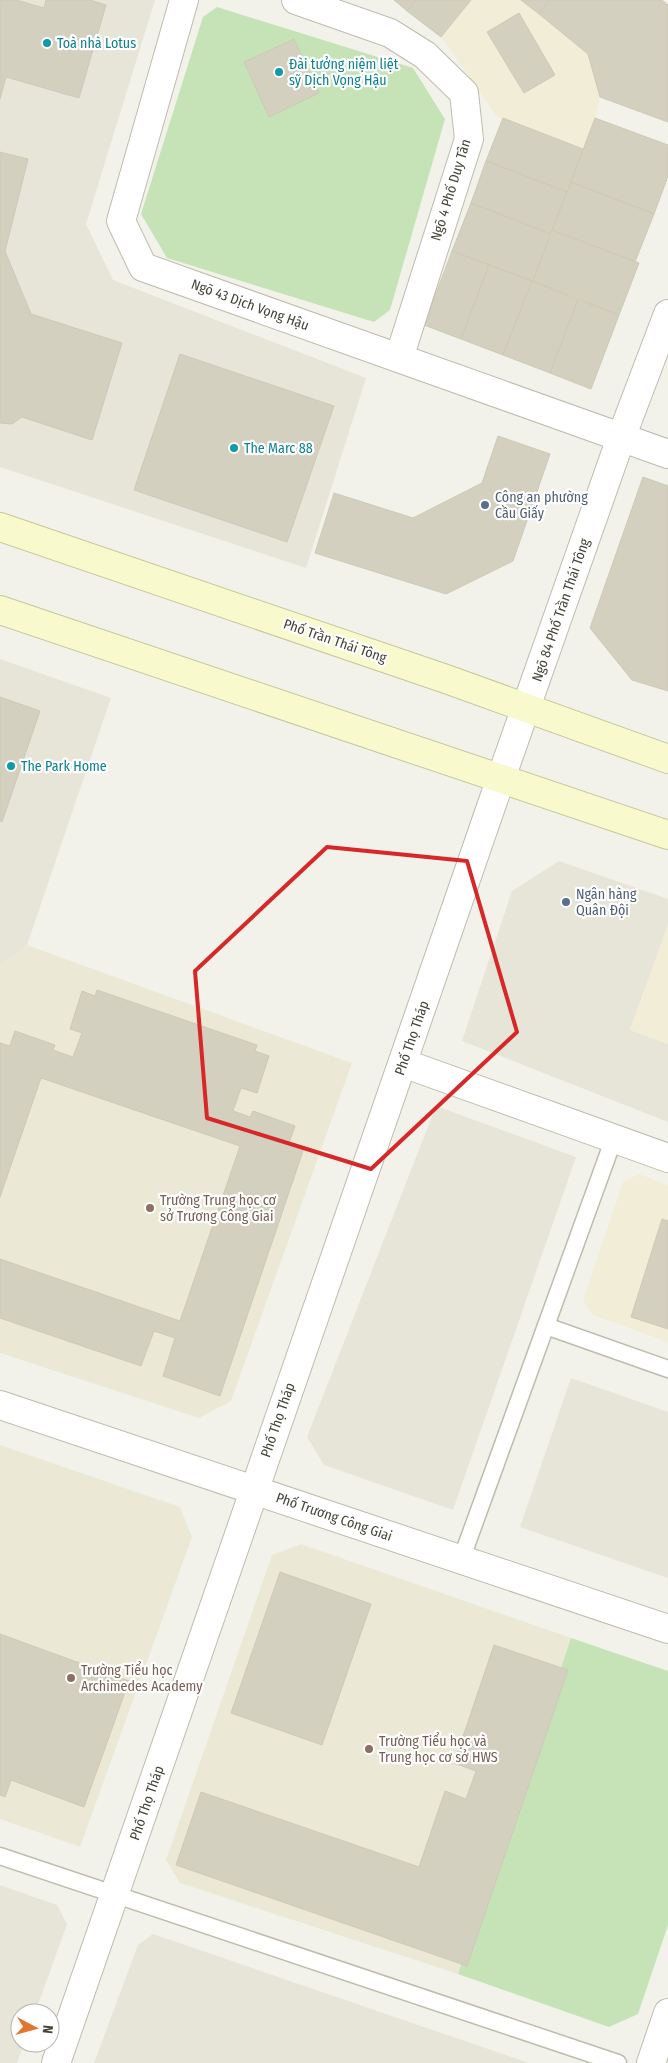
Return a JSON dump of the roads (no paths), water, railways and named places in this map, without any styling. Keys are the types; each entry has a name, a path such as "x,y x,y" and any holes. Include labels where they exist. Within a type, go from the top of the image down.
{"main road":[{"name":"Phố Trần Thái Tông","path":"0,527 437,675 668,759"},
{"path":"0,610 668,835"}],"street":[{"name":"Ngõ 43 Dịch Vọng Hậu","path":"184,0 121,221 143,267 668,454"},
{"name":"Ngõ 4 Phố Duy Tân","path":"296,0 390,34 426,55 464,92 469,139 399,358"},
{"name":"Ngõ 84 Phố Trần Thái Tông","path":"501,778 527,709 621,438 668,314"},
{"name":"Phố Thọ Tháp","path":"56,2063 501,778"},
{"path":"403,1063 668,1158"},
{"name":"Phố Trương Công Giai","path":"0,1405 668,1629"},
{"path":"651,2063 668,2013"}],"lane":[{"path":"461,1560 614,1138"},
{"path":"546,1326 668,1369"},
{"path":"0,1856 618,2063"}],"place":[{"name":"Toà nhà Lotus","path":"47,43"},
{"name":"Đài tưởng niệm liệt sỹ Dịch Vọng Hậu","path":"279,72"},
{"name":"The Marc 88","path":"234,448"},
{"name":"Công an phường Cầu Giấy","path":"485,505"},
{"name":"The Park Home","path":"11,766"},
{"name":"Ngân hàng Quân Đội","path":"566,902"},
{"name":"Trường Trung học cơ sở Trương Công Giai","path":"150,1208"},
{"name":"Trường Tiểu học Archimedes Academy","path":"71,1678"},
{"name":"Trường Tiểu học và Trung học cơ sở HWS","path":"369,1749"}]}
